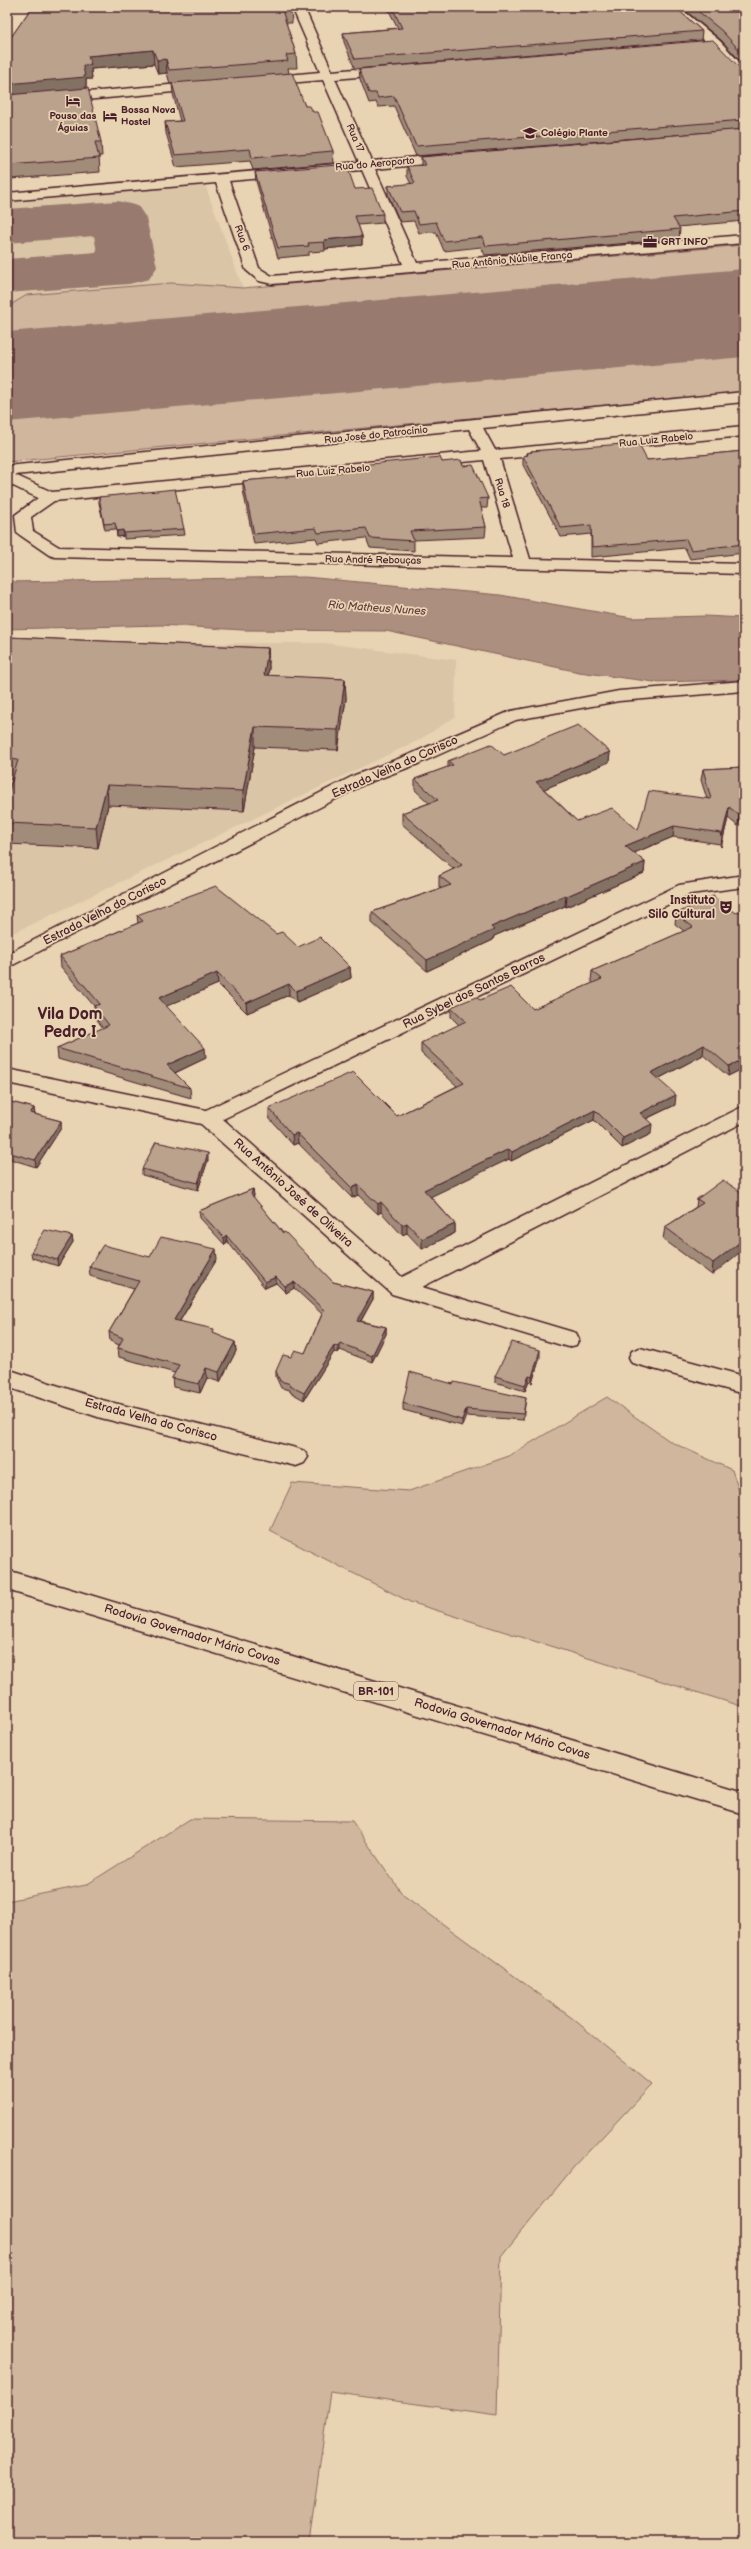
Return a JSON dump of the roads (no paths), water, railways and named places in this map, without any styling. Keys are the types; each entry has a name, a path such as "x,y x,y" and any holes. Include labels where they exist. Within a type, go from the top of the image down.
{"main road":[{"name":"Rua 17","path":"298,7 412,268"},
{"path":"672,7 716,44 744,74"},
{"path":"700,45 716,44"},
{"path":"249,82 399,69"},
{"path":"7,103 218,85"},
{"name":"Rua do Aeroporto","path":"7,197 462,157"},
{"name":"Rua 6","path":"220,178 253,270 264,278 281,280"},
{"name":"Rua Antônio Núbile França","path":"281,280 744,239"},
{"name":"Rua José do Patrocínio","path":"7,471 474,425 737,422 744,397"},
{"name":"Rua Luiz Rabelo","path":"23,515 50,497 491,456 737,422"},
{"name":"Rua 18","path":"474,425 491,456 523,564"},
{"path":"7,477 50,497"},
{"name":"Rua André Rebouças","path":"23,515 25,533 55,552 744,569"},
{"name":"Estrada Velha do Corisco","path":"7,962 361,779 412,760 511,716 619,696 744,686"},
{"name":"Rua Sybel dos Santos Barros","path":"208,1118 686,889 744,881"},
{"name":"Rua Antônio José de Oliveira","path":"7,1076 208,1118 400,1288 568,1339"},
{"path":"400,1288 744,1112"},
{"path":"640,1357 744,1385"},
{"name":"Estrada Velha do Corisco","path":"7,1378 102,1409 296,1457"},
{"name":"Rodovia Governador Mário Covas","path":"7,1580 744,1803"}],"water":[{"name":"Rio Matheus Nunes","path":"305,577 500,595 632,618 705,616 744,618 744,680 654,682 579,672 386,631 243,630 161,625 7,629 7,582"}],"place":[{"name":"Pouso das Águias","path":"73,101"},
{"name":"Bossa Nova Hostel","path":"110,116"},
{"name":"Colégio Plante","path":"530,133"},
{"name":"GRT INFO","path":"650,242"},
{"name":"Instituto Silo Cultural","path":"726,907"}],"district":[{"name":"Vila Dom Pedro I","path":"70,1023"}]}
